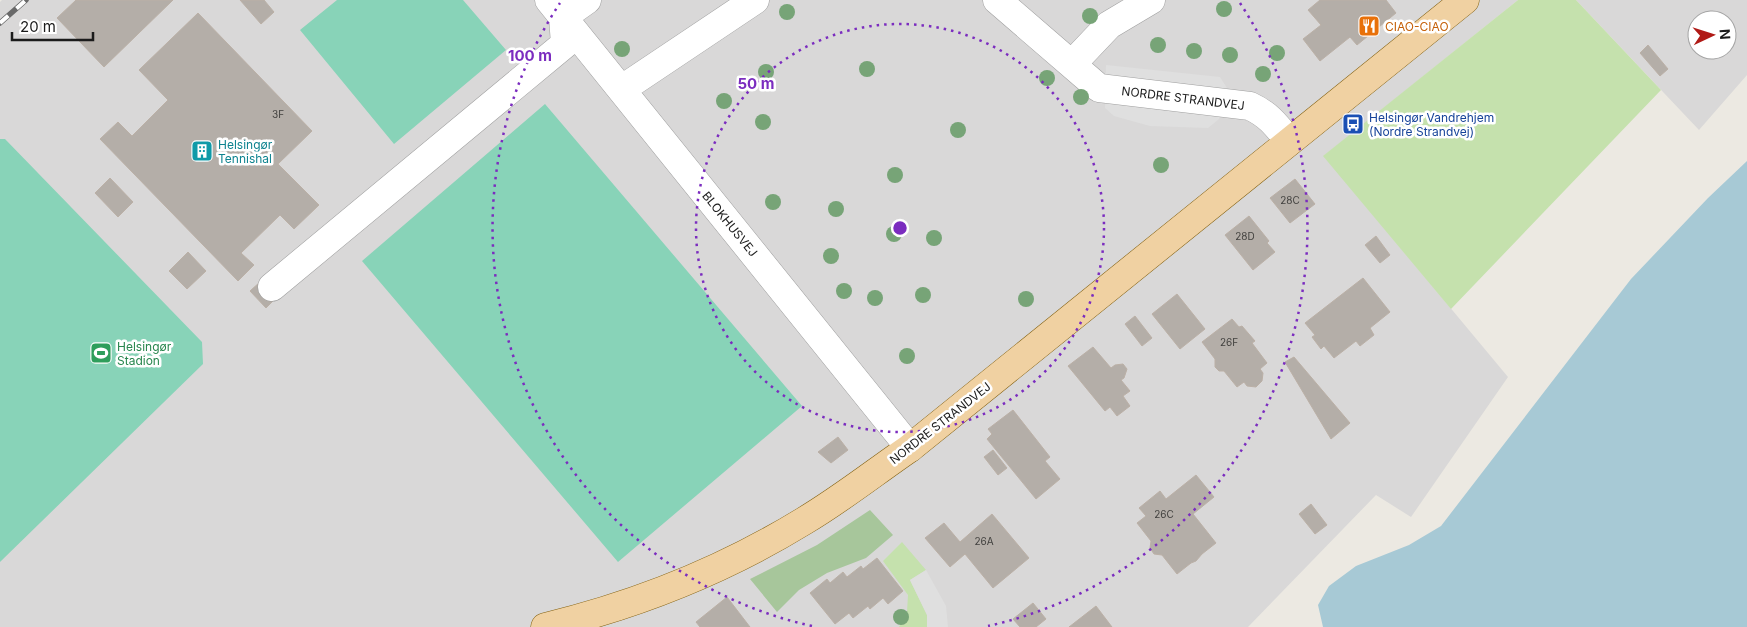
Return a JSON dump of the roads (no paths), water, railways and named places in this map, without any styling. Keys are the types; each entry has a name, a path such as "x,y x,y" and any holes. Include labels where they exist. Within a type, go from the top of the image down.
{"main road":[{"name":"NORDRE STRANDVEJ","path":"545,627 578,619 663,590 724,565 804,521 839,498 910,448 1465,0"}],"street":[{"path":"272,287 565,44 556,8 587,0"},
{"path":"622,89 755,0"},
{"name":"NORDRE STRANDVEJ","path":"997,0 1099,88 1250,106 1270,118 1289,141"},
{"path":"1072,64 1109,25 1151,0"},
{"name":"BLOKHUSVEJ","path":"556,8 910,448"}],"water":[{"path":"1747,161 1747,627 1323,627 1318,605 1329,586 1356,566 1409,545 1441,526 1631,279 1708,198"}],"railway":[{"path":"0,23 26,0"}],"place":[{"name":"CIAO-CIAO","path":"1369,26"},
{"name":"Helsingør Vandrehjem (Nordre Strandvej)","path":"1353,124"},
{"name":"Helsingør Tennishal","path":"202,151"},
{"name":"Helsingør Stadion","path":"101,353"}]}
